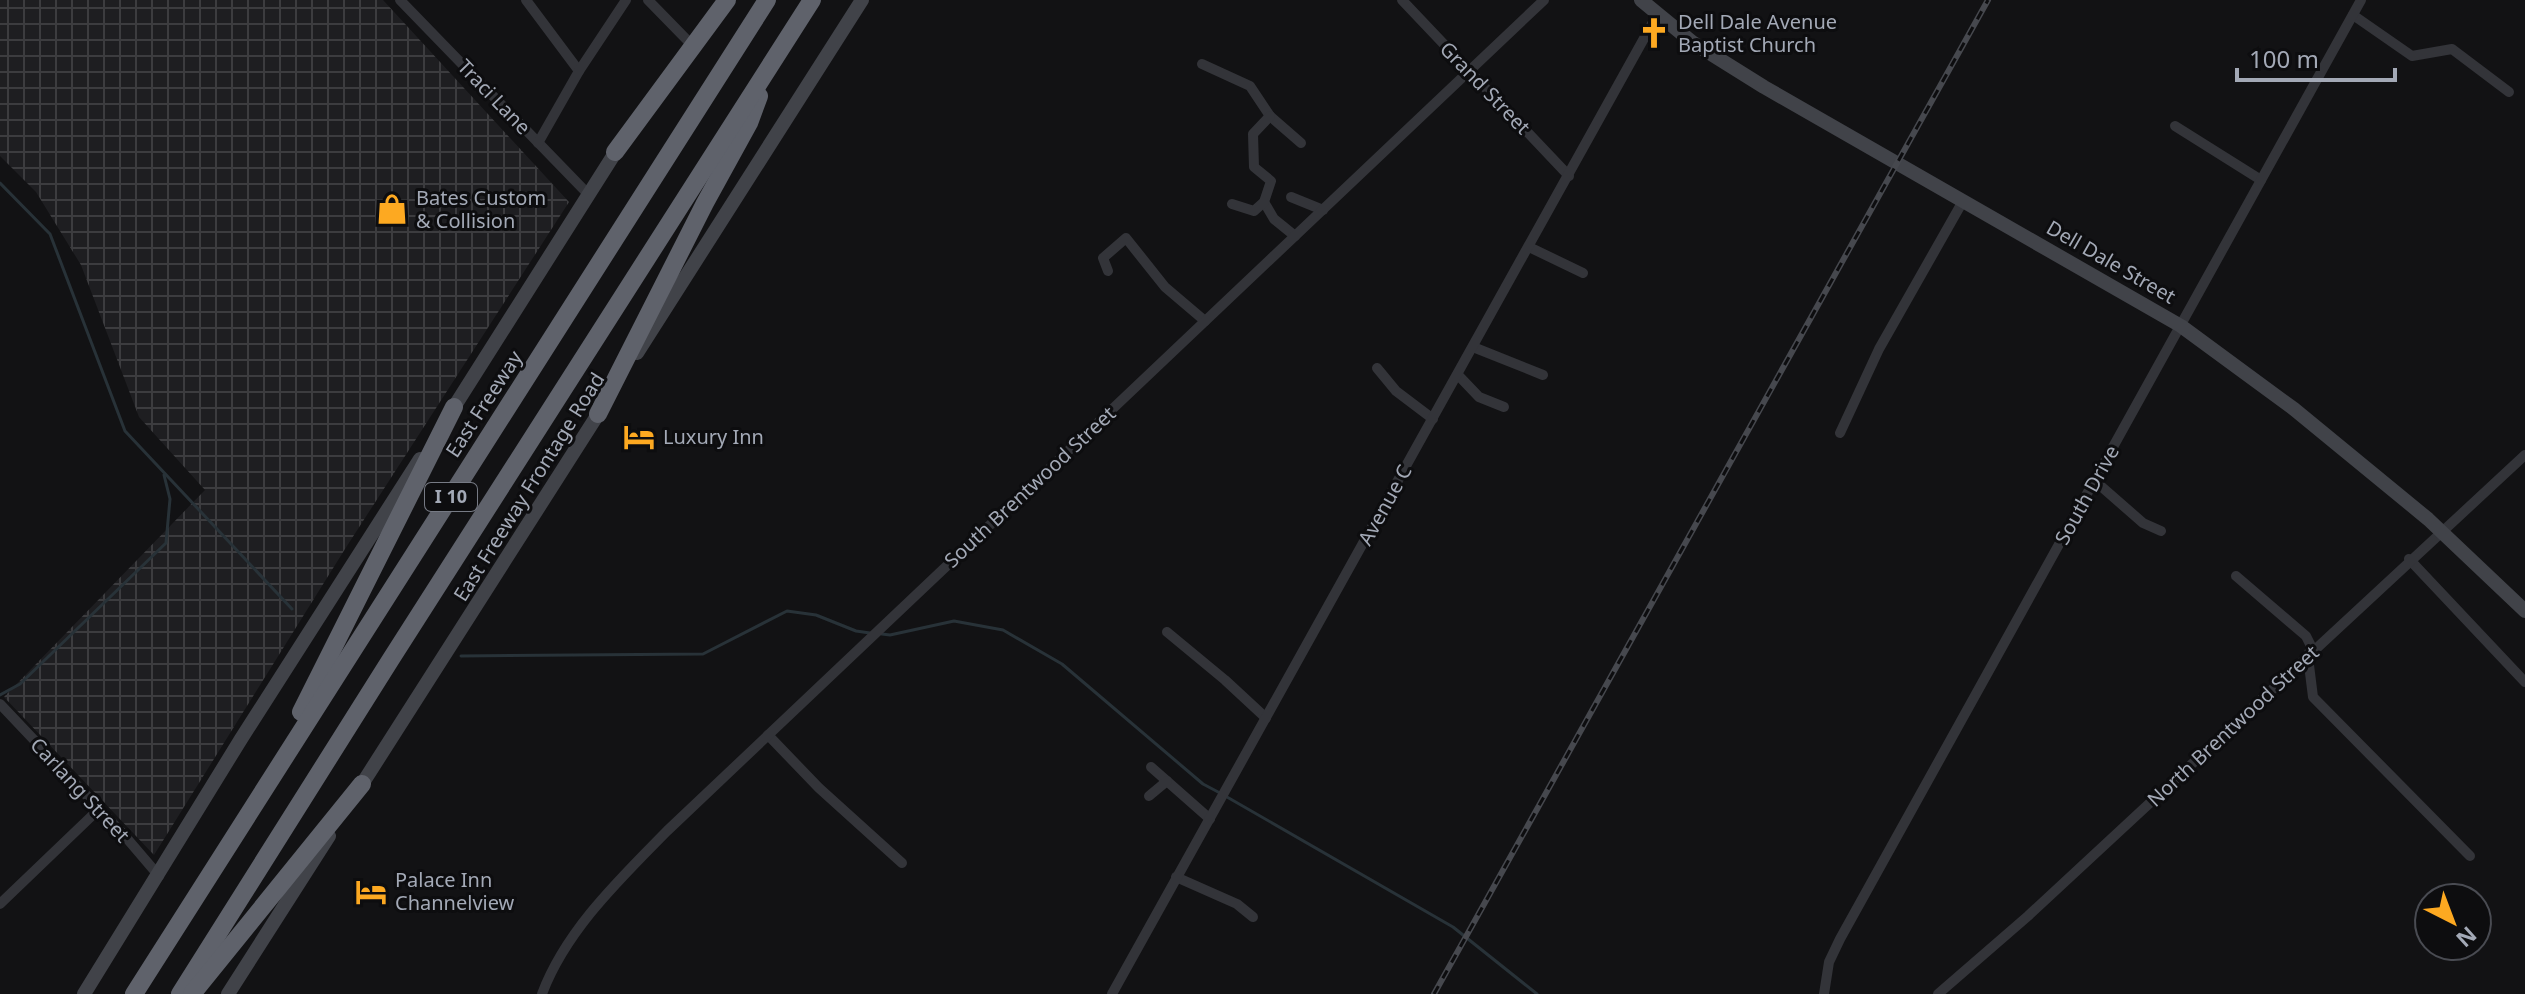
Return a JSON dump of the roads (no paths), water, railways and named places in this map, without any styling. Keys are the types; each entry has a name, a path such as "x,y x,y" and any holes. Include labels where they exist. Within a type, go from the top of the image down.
{"highway":[{"path":"615,152 727,0"},
{"name":"East Freeway","path":"134,994 767,0"},
{"name":"I 10","path":"180,994 812,0"},
{"path":"598,414 749,123 770,66"},
{"path":"255,804 454,407"},
{"path":"192,994 362,784"}],"main road":[{"path":"84,994 241,739 588,194 716,0"},
{"name":"East Freeway Frontage Road","path":"228,994 862,0"},
{"name":"Dell Dale Street","path":"1641,0 1692,42 1764,87 2181,326 2294,409 2442,531 2525,611"}],"street":[{"name":"Traci Lane","path":"400,0 588,194"},
{"path":"526,0 579,71"},
{"path":"538,143 579,71 626,0"},
{"path":"648,0 689,42"},
{"name":"Grand Street","path":"1402,0 1569,176"},
{"name":"South Brentwood Street","path":"542,994 559,957 591,913 667,831 1544,0"},
{"name":"South Drive","path":"1824,994 1829,962 1840,939 2361,0"},
{"name":"Avenue C","path":"1112,994 1657,15"},
{"path":"2353,15 2412,56 2452,49 2509,92"},
{"path":"1202,64 1250,86 1270,116 1301,143"},
{"path":"1232,204 1254,211 1264,202 1271,181 1254,167 1253,134 1270,116"},
{"path":"2175,126 2261,180"},
{"path":"1291,197 1323,210"},
{"path":"1840,433 1879,349 1963,201"},
{"path":"1264,202 1274,219 1295,236"},
{"path":"1108,271 1103,258 1126,238 1165,287 1205,321"},
{"path":"1529,247 1583,273"},
{"path":"1473,347 1543,375"},
{"path":"1377,368 1396,391 1433,419"},
{"path":"1458,375 1479,397 1504,407"},
{"name":"North Brentwood Street","path":"1938,994 2028,916 2308,657 2409,559 2525,455"},
{"path":"2095,481 2143,523 2161,531"},
{"path":"2409,559 2525,682"},
{"path":"2236,576 2306,636 2311,646 2308,657 2313,697 2470,856"},
{"path":"1167,632 1266,718"},
{"name":"Carlang Street","path":"0,704 159,876"},
{"path":"768,735 819,788 902,863"},
{"path":"1151,767 1210,819"},
{"path":"1149,796 1167,781"},
{"path":"0,904 99,809"},
{"path":"1176,877 1237,904 1253,917"}],"waterway":[{"path":"0,183 50,234 125,431 292,609"},
{"path":"0,695 20,684 166,543 170,499 164,475"},
{"path":"461,656 703,654 787,611 816,615 856,631 870,633"},
{"path":"882,634 890,635 954,621 1003,630 1062,664 1203,784 1220,793"},
{"path":"1227,797 1453,927 1537,994"}],"railway":[{"path":"1434,994 1988,0"}],"place":[{"name":"Dell Dale Avenue Baptist Church","path":"1654,33"},
{"name":"Bates Custom & Collision","path":"392,209"},
{"name":"Luxury Inn","path":"639,437"},
{"name":"Palace Inn Channelview","path":"371,892"}]}
